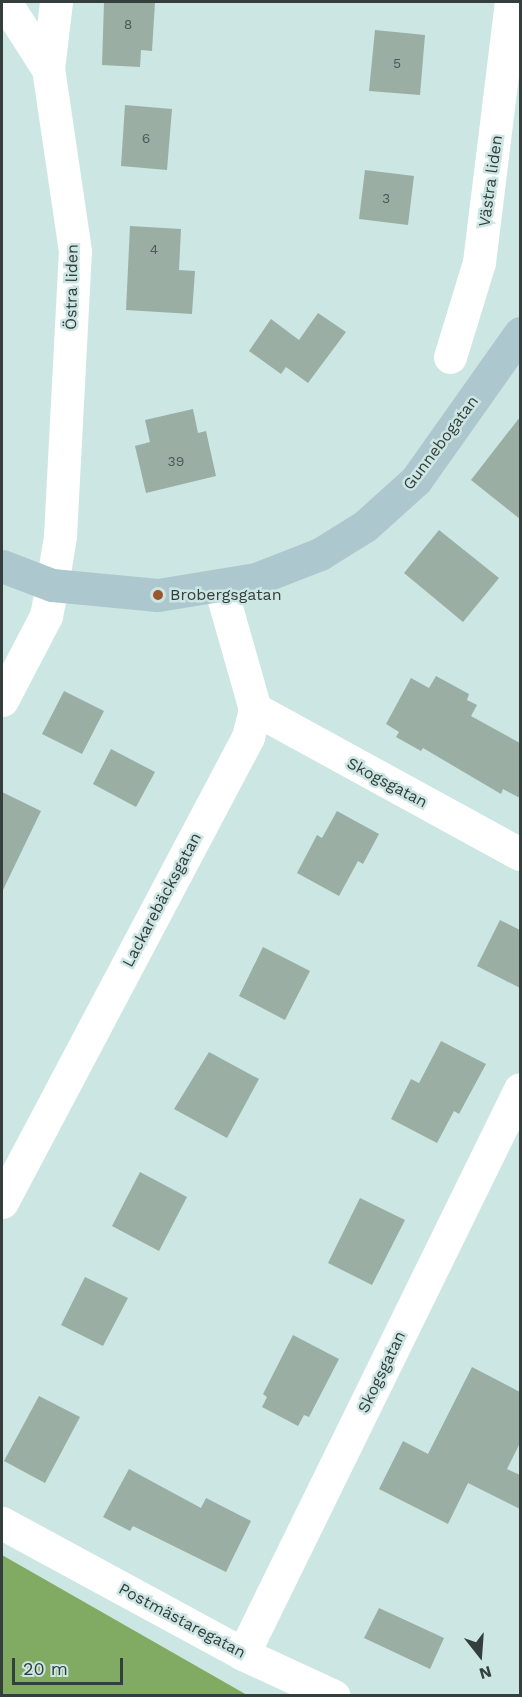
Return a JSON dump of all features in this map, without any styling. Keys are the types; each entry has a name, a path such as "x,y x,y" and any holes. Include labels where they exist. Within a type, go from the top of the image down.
{"street":[{"name":"Östra liden","path":"5,2 48,69 75,251 60,536 52,585"},
{"path":"48,69 56,2"},
{"name":"Västra liden","path":"450,357 479,262 511,2"},
{"name":"Gunnebogatan","path":"2,566 52,585 158,595 256,579 320,554 390,507 416,480 458,425 520,333"},
{"path":"2,700 46,616 52,585"},
{"path":"220,585 255,709"},
{"name":"Skogsgatan","path":"255,709 520,854"},
{"name":"Lackarebäcksgatan","path":"2,1202 248,737 255,709"},
{"name":"Skogsgatan","path":"243,1654 520,1089"},
{"name":"Postmästaregatan","path":"2,1523 243,1654 334,1695"}],"green space":[{"path":"2,1555 247,1695 2,1695"}],"building":[{"path":"104,2 155,2 152,51 141,50 140,67 102,65"},
{"path":"375,30 425,35 420,95 369,91"},
{"path":"125,105 172,109 167,170 121,166"},
{"path":"365,170 414,176 408,225 359,219"},
{"path":"130,226 181,229 179,270 195,271 192,314 126,310"},
{"path":"318,313 346,332 308,383 286,367 281,374 249,351 271,319 299,340"},
{"path":"193,409 198,433 206,431 216,476 146,493 135,446 150,442 145,420"},
{"path":"520,417 520,519 471,480"},
{"path":"439,530 499,578 463,622 404,573"},
{"path":"436,676 469,694 467,700 477,705 471,716 520,743 520,798 503,789 501,794 423,748 421,751 396,737 399,732 386,724 411,678 429,688"},
{"path":"64,691 104,711 82,754 42,734"},
{"path":"111,749 155,772 136,807 93,784"},
{"path":"2,792 41,811 2,892"},
{"path":"337,811 379,834 363,864 358,861 339,896 297,873 317,835 322,838"},
{"path":"500,920 520,930 520,988 477,966"},
{"path":"263,947 310,971 285,1020 239,996"},
{"path":"441,1041 486,1064 459,1114 454,1111 437,1143 391,1119 411,1079 419,1083"},
{"path":"209,1052 259,1079 227,1138 174,1109"},
{"path":"140,1172 187,1197 159,1251 112,1226"},
{"path":"360,1198 405,1220 372,1285 328,1263"},
{"path":"85,1277 128,1298 103,1346 61,1325"},
{"path":"293,1335 339,1359 309,1417 304,1415 298,1426 262,1407 267,1397 263,1394"},
{"path":"472,1367 520,1392 520,1443 507,1469 520,1475 520,1509 468,1483 448,1524 379,1489 403,1441 428,1454"},
{"path":"39,1396 80,1417 45,1483 4,1461"},
{"path":"129,1469 201,1508 206,1498 251,1521 226,1572 133,1526 130,1531 103,1517"},
{"path":"379,1608 444,1638 430,1669 364,1638"}],"place":[{"name":"Brobergsgatan","path":"158,595"}]}
